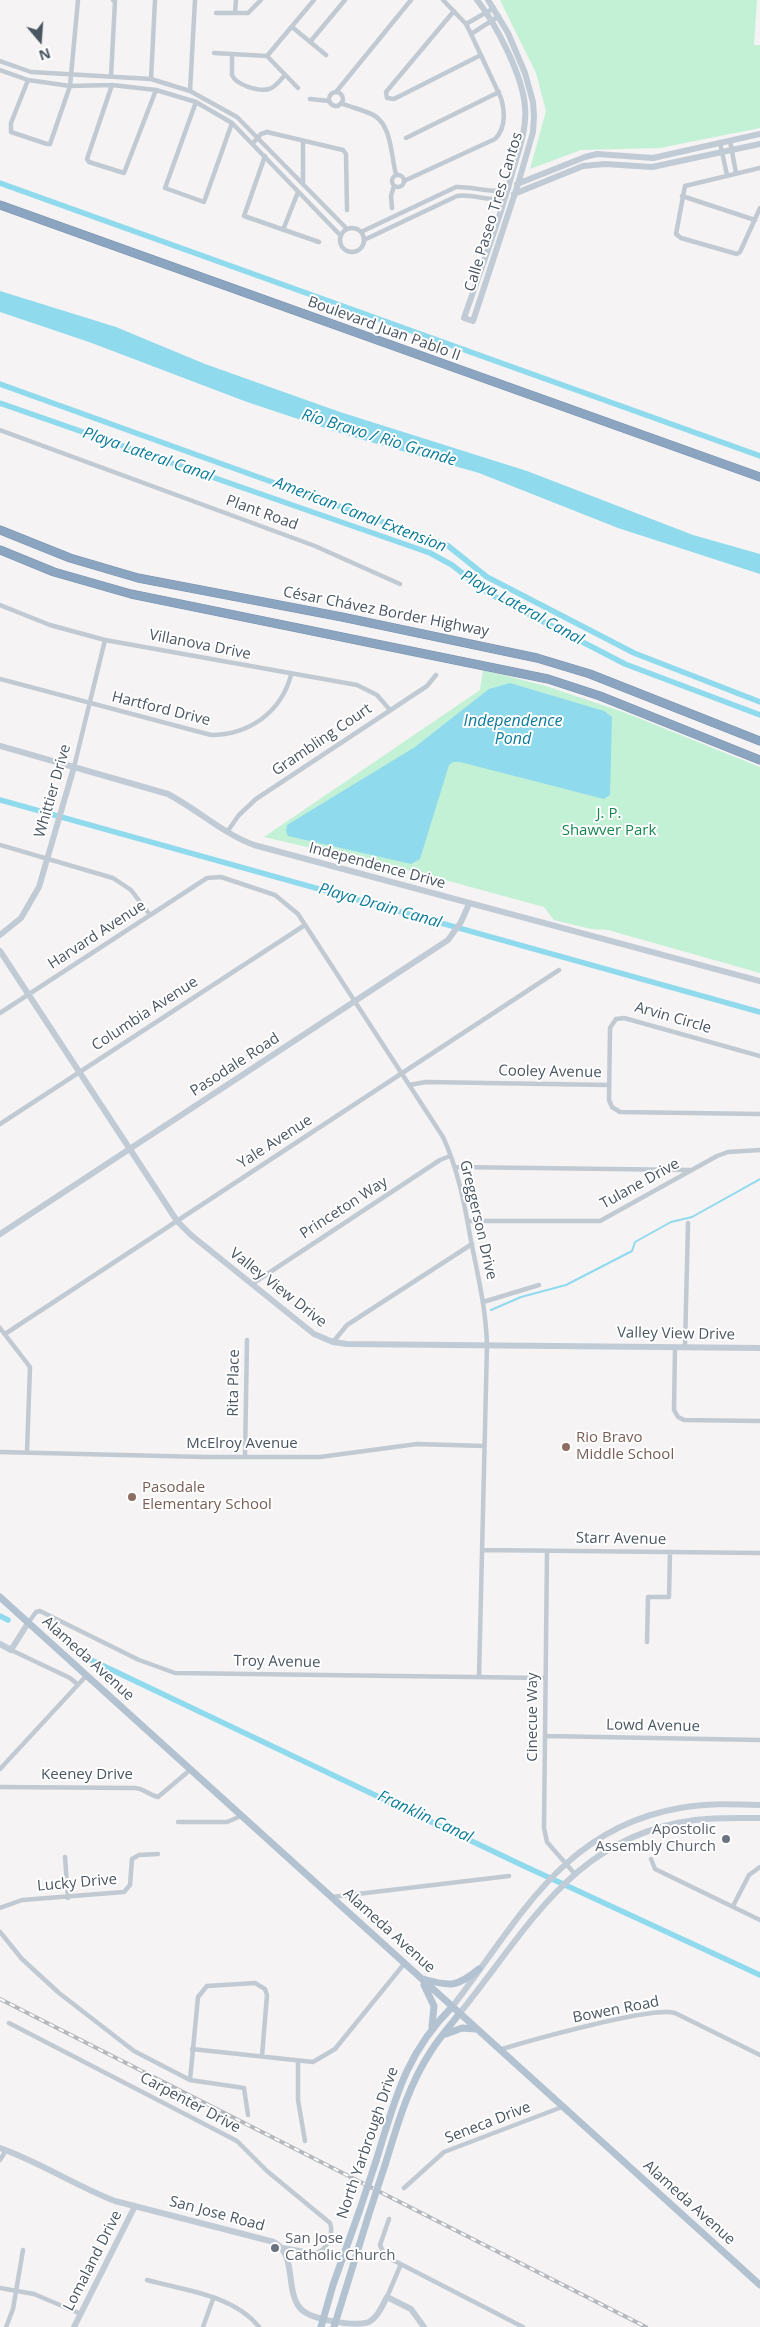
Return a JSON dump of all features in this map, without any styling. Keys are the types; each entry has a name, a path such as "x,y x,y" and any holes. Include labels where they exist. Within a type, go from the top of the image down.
{"highway":[{"name":"Boulevard Juan Pablo II","path":"0,204 760,477"},
{"name":"César Chávez Border Highway","path":"0,530 70,558 138,578 342,617 537,658 590,674 760,741"},
{"name":"César Chávez Border Highway","path":"0,550 54,572 131,594 548,679 600,696 760,760"}],"main road":[{"name":"Alameda Avenue","path":"0,1597 459,2014 760,2284"},
{"path":"420,1978 451,1985 467,1979 479,1969"},
{"path":"420,1978 434,2006 432,2028"},
{"name":"North Yarbrough Drive","path":"322,2323 405,2072 432,2028 452,2007"},
{"name":"North Yarbrough Drive","path":"335,2325 368,2217 411,2088 431,2050 459,2014"},
{"path":"441,2036 456,2029 469,2027 477,2029"}],"street":[{"path":"28,80 10,129 11,132 47,144 52,141 70,86 78,0"},
{"path":"111,76 115,1 113,0"},
{"path":"151,79 155,0"},
{"path":"190,91 195,0"},
{"path":"235,13 236,0"},
{"path":"216,13 248,13 260,0"},
{"path":"267,56 314,0"},
{"path":"310,42 345,0"},
{"path":"328,101 330,95 336,92 411,0"},
{"path":"394,186 400,186 404,181 495,139 503,124 504,109 499,92 472,34 466,24 443,0"},
{"name":"Calle Paseo Tres Cantos","path":"477,0 491,20 519,82 525,107 523,137 509,188 464,319 473,320 515,194 533,132 533,102 525,73 494,8 488,0"},
{"path":"466,24 494,8"},
{"path":"454,11 386,92 387,98 391,100 481,55"},
{"path":"472,34 498,16"},
{"path":"292,27 326,55"},
{"path":"214,53 267,56 298,88"},
{"path":"232,55 232,76 239,84 267,90 285,75"},
{"path":"0,61 31,72 71,76 151,79 190,91 237,117 303,182 347,229"},
{"path":"0,70 28,80 70,86 112,85 156,90 196,102 232,123 253,143 341,236 342,246 352,252 362,247 364,240 361,232 355,228 347,229 341,236"},
{"path":"112,85 87,159 89,162 124,173 156,90"},
{"path":"393,85 401,95"},
{"path":"336,92 343,98 341,103"},
{"path":"406,138 499,92"},
{"path":"310,99 328,101 333,106 341,103 375,116 382,122 386,129 396,174"},
{"path":"196,102 165,188 204,202 232,123"},
{"path":"253,143 261,134 267,132 345,152 347,210"},
{"path":"361,232 456,187 466,186 495,192 585,156 597,154 653,158 760,134"},
{"path":"303,141 303,182"},
{"path":"730,141 736,173"},
{"path":"720,143 727,175"},
{"path":"364,240 456,196 466,194 496,200 583,166 605,164 652,167 760,144"},
{"path":"266,156 244,216 319,242"},
{"path":"760,168 685,186 676,234 681,238 737,254 760,208"},
{"path":"396,174 401,175 404,181"},
{"path":"392,208 391,196 394,186 391,179 396,174"},
{"path":"283,230 298,192"},
{"path":"682,196 755,220"},
{"name":"Plant Road","path":"0,430 315,546 400,584"},
{"name":"Villanova Drive","path":"0,605 50,625 106,640 291,675 357,685 376,695 390,710"},
{"name":"Whittier Drive","path":"0,935 21,918 33,899 47,859 74,766 106,640"},
{"name":"Hartford Drive","path":"0,679 205,735 229,734 249,727 266,716 281,699 291,675"},
{"name":"Grambling Court","path":"227,832 256,798 427,686 436,675"},
{"name":"Independence Drive","path":"0,746 168,794 227,832 254,845 760,981"},
{"path":"0,845 113,878 132,890 150,915"},
{"name":"Greggerson Drive","path":"207,878 221,877 275,895 292,907 443,1137 455,1167 468,1221 483,1302 487,1344 480,1677"},
{"name":"Harvard Avenue","path":"0,1013 207,878"},
{"name":"Pasodale Road","path":"0,1234 448,940 461,922 469,904"},
{"name":"Columbia Avenue","path":"0,1124 304,925"},
{"name":"Valley View Drive","path":"0,950 177,1221 191,1235 306,1328 333,1342 760,1348"},
{"name":"Yale Avenue","path":"5,1334 560,970"},
{"name":"Arvin Circle","path":"608,1085 610,1028 614,1021 620,1018 760,1056"},
{"name":"Cooley Avenue","path":"409,1085 426,1082 608,1085 610,1104 620,1112 760,1114"},
{"name":"Tulane Drive","path":"468,1221 600,1221 690,1170 723,1154 760,1150"},
{"name":"Princeton Way","path":"252,1284 440,1160 450,1156"},
{"path":"455,1167 690,1170"},
{"path":"685,1347 688,1223"},
{"path":"333,1342 347,1325 472,1244"},
{"path":"483,1302 538,1285"},
{"path":"0,1328 28,1362 30,1370 27,1452"},
{"name":"Rita Place","path":"245,1457 247,1340"},
{"path":"675,1347 674,1410 678,1417 684,1420 760,1421"},
{"name":"McElroy Avenue","path":"0,1452 320,1457 417,1444 484,1446"},
{"name":"Starr Avenue","path":"482,1550 760,1553"},
{"name":"Cinecue Way","path":"547,1550 545,1837 574,1873"},
{"path":"647,1642 648,1596 669,1597 670,1552"},
{"name":"Troy Avenue","path":"28,1623 36,1612 40,1611 139,1660 175,1673 545,1678"},
{"path":"11,1650 28,1623"},
{"path":"0,1644 70,1678 77,1684"},
{"path":"0,1769 87,1675"},
{"name":"Lowd Avenue","path":"546,1736 760,1740"},
{"name":"Keeney Drive","path":"0,1787 135,1788 144,1789 151,1795 158,1797 190,1770"},
{"path":"452,2007 542,1886 565,1864 603,1836 653,1814 698,1805 760,1805"},
{"path":"178,1822 228,1822 241,1816"},
{"path":"459,2014 567,1879 616,1845 663,1826 697,1819 760,1818"},
{"name":"Lucky Drive","path":"0,1908 22,1900 68,1898 124,1892 130,1885 132,1858 138,1855 158,1854"},
{"path":"64,1857 68,1898"},
{"path":"651,1859 656,1869 760,1920"},
{"path":"733,1906 749,1875 760,1867"},
{"path":"330,1897 509,1876"},
{"name":"Carpenter Drive","path":"0,1932 22,1959 58,1993 100,2027 148,2060 190,2080 244,2088 248,2115"},
{"path":"192,2049 314,2062 335,2049 404,1964"},
{"path":"190,2080 198,1997 202,1990 213,1984 255,1983 262,1986 267,1995 262,2056"},
{"name":"Bowen Road","path":"499,2050 600,2024 664,2012 675,2013 760,2055"},
{"name":"Carpenter Drive","path":"9,2023 236,2141 267,2171 330,2222 332,2228 327,2246 320,2252 315,2254 281,2247"},
{"path":"298,2061 298,2100 305,2141"},
{"name":"Seneca Drive","path":"404,2188 444,2152 562,2107"},
{"path":"0,2160 3,2149"},
{"name":"San Jose Road","path":"3,2149 30,2160 93,2192 134,2206 274,2242 281,2247 286,2256 296,2302 305,2313 322,2323 354,2326 367,2323 376,2316 387,2297"},
{"name":"Lomaland Drive","path":"74,2327 134,2206"},
{"path":"389,2219 381,2238 382,2251 388,2258 523,2327"},
{"path":"6,2327 13,2309 23,2250"},
{"path":"401,2264 387,2297 411,2309 424,2327"},
{"path":"147,2280 228,2303 243,2312 259,2327"},
{"path":"0,2288 46,2298 81,2314"},
{"path":"203,2327 213,2298"}],"green space":[{"path":"500,0 757,0 754,45 760,45 760,128 660,148 581,150 530,169 546,111 536,73"},
{"name":"J. P. Shawver Park","path":"483,670 546,686 626,713 760,767 760,973 608,930 591,929 554,920 544,907 423,874 264,837 480,690"}],"water":[{"name":"Río Bravo / Rio Grande","path":"0,291 116,327 205,364 340,412 527,471 693,535 760,554 760,574 618,528 479,473 346,435 247,402 89,342 0,312"},
{"name":"Independence Pond","path":"510,683 604,711 612,717 610,795 604,799 460,762 453,762 449,765 420,859 411,864 288,836 286,831 287,825 415,747 489,689"}],"waterway":[{"path":"0,183 760,456"},
{"name":"American Canal Extension","path":"0,384 447,545 487,577 634,653 760,702"},
{"name":"Playa Lateral Canal","path":"0,403 430,553 452,565 488,593 625,664 760,715"},
{"name":"Playa Drain Canal","path":"0,800 760,1012"},
{"path":"491,1310 521,1297 566,1285 632,1251 635,1242 671,1222 692,1217 760,1179"},
{"name":"Franklin Canal","path":"0,1616 8,1620"},
{"name":"Franklin Canal","path":"89,1659 524,1866 760,1975"}],"railway":[{"path":"0,1999 646,2327"}],"place":[{"name":"Rio Bravo Middle School","path":"566,1447"},
{"name":"Pasodale Elementary School","path":"132,1497"},
{"name":"Apostolic Assembly Church","path":"726,1839"},
{"name":"San Jose Catholic Church","path":"275,2248"}]}
